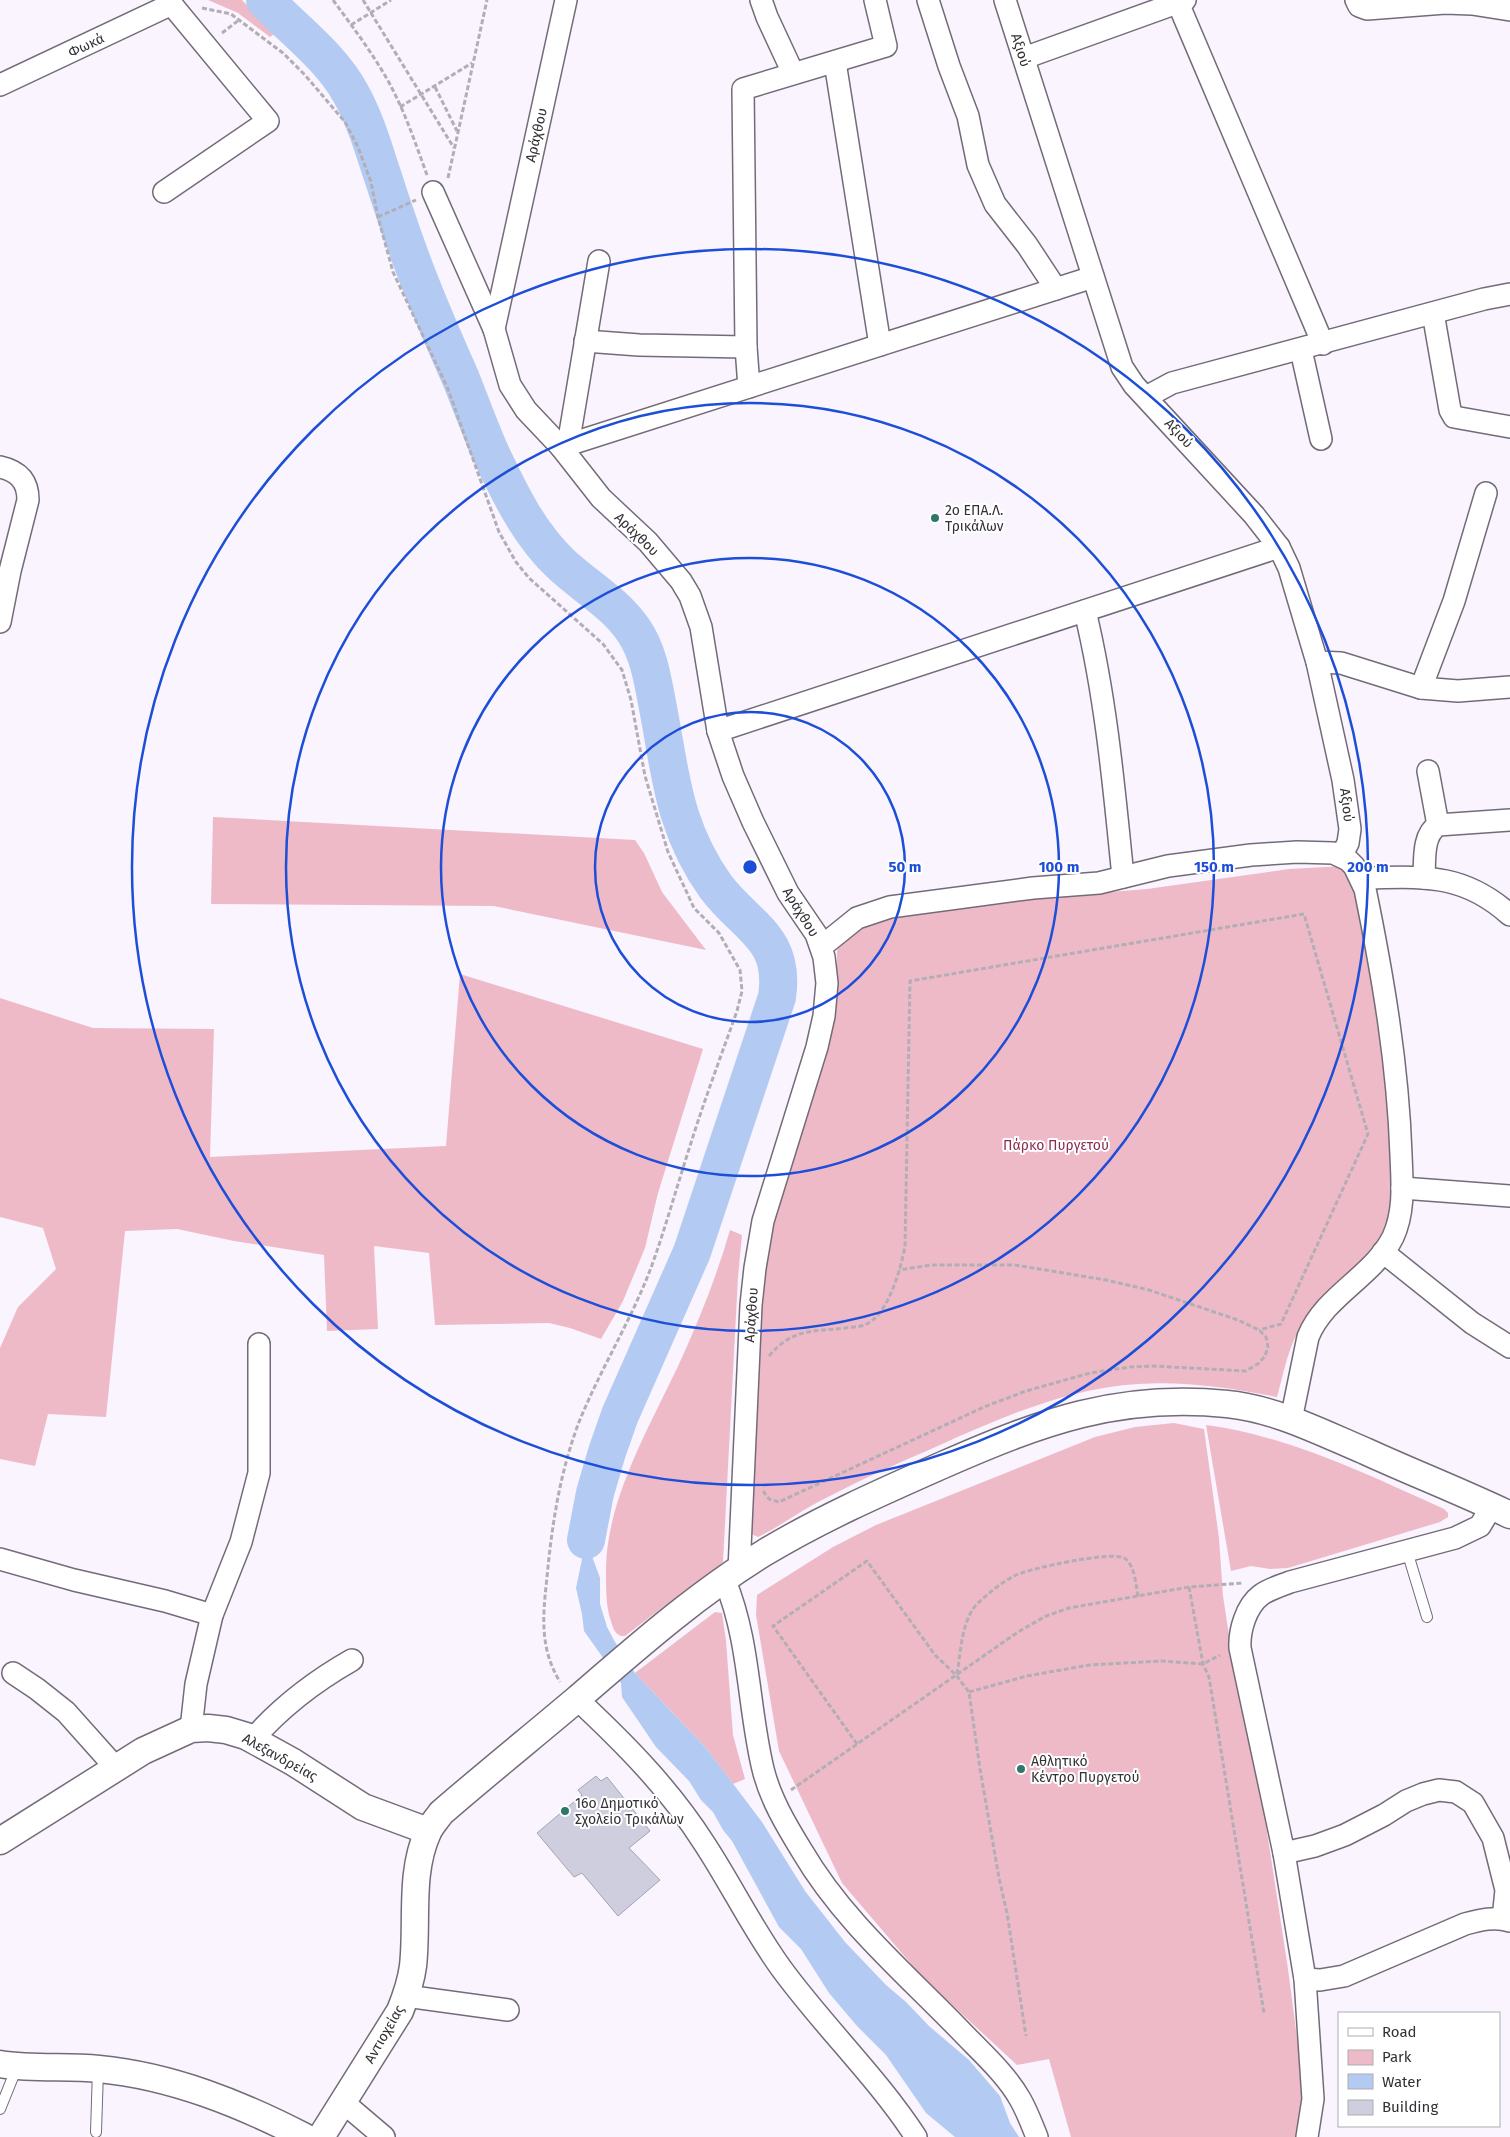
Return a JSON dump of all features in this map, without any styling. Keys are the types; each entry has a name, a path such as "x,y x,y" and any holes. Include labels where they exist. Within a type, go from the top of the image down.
{"street":[{"name":"Αράχθου","path":"494,329 566,0"},
{"path":"761,0 766,17 793,73"},
{"path":"750,387 746,347 743,89 886,46 875,0"},
{"path":"928,0 949,66 968,116 978,165 995,204 1027,245 1056,289"},
{"name":"Αξιού","path":"1005,0 1122,368 1134,385 1234,492 1279,547 1294,579 1317,662 1347,801 1349,836 1341,856"},
{"path":"1356,0 1359,6 1367,9 1454,3 1510,10"},
{"path":"1024,58 1181,1 1323,344"},
{"path":"164,192 268,121 170,2"},
{"name":"Φωκά","path":"0,85 170,2"},
{"path":"835,62 880,345"},
{"name":"Αράχθου","path":"433,192 494,329 510,385 526,410 565,446 601,498 648,542 681,581 690,596 701,627 718,731 733,776 788,893 816,934 826,968 827,983 824,1016 797,1113 763,1221 755,1268 732,1575"},
{"path":"598,261 565,446 1093,278"},
{"path":"1146,397 1156,390 1172,384 1491,297 1510,294"},
{"path":"1433,313 1450,410 1454,417 1510,427"},
{"path":"585,341 639,345 746,347"},
{"path":"1301,350 1321,439"},
{"path":"0,467 11,470 23,479 28,491 28,500 10,571 0,622"},
{"path":"1421,688 1454,601 1486,493"},
{"path":"718,731 1279,547"},
{"path":"1085,611 1109,742 1123,876"},
{"path":"1317,662 1341,663 1421,688 1458,691 1510,687"},
{"path":"1428,771 1438,825"},
{"path":"1424,878 1428,836 1438,825 1510,820"},
{"path":"821,947 858,918 878,909 932,900 1099,883 1168,866 1251,855 1315,852 1341,856 1354,866 1362,878 1380,959 1391,1029 1398,1108 1402,1188 1401,1212 1394,1236 1383,1252 1335,1300 1312,1327 1306,1346 1291,1420"},
{"path":"1362,878 1424,878 1446,881 1473,889 1496,903 1510,915"},
{"path":"1402,1188 1510,1196"},
{"path":"1383,1252 1472,1323 1510,1347"},
{"path":"191,1729 196,1684 212,1615 240,1542 259,1473 259,1344"},
{"path":"428,1831 441,1813 645,1640 732,1575 823,1521 908,1480 1000,1440 1057,1420 1124,1405 1175,1402 1235,1405 1250,1408 1291,1420 1501,1511"},
{"path":"1307,2137 1313,2099 1305,1979 1284,1853 1240,1640 1241,1629 1252,1605 1267,1591 1290,1582 1455,1538 1480,1526 1501,1511"},
{"path":"0,1559 74,1580 165,1601 212,1615"},
{"path":"732,1575 763,1770 774,1801 828,1892 852,1921 941,2010 1008,2082 1020,2099 1038,2137"},
{"path":"252,1740 275,1716 291,1703 352,1660"},
{"path":"12,1673 66,1712 116,1768"},
{"path":"582,1694 670,1794 704,1842 768,1949 831,2033 902,2115 916,2137"},
{"name":"Αλεξανδρείας","path":"0,1841 143,1751 191,1729 208,1728 226,1730 252,1740 293,1762 364,1807 428,1831"},
{"path":"1284,1853 1315,1846 1345,1835 1406,1801 1423,1794 1439,1790 1456,1792 1473,1803 1492,1838 1506,1890 1507,1920 1484,1919 1465,1924 1344,1976 1320,1980 1305,1979"},
{"name":"Αντιοχείας","path":"321,2137 400,2011 406,1996 412,1966 415,1897 421,1852 428,1831"},
{"path":"406,1996 508,2010"},
{"path":"9,2065 98,2069 135,2074 219,2098 305,2137"},
{"path":"344,2103 384,2137"}],"lane":[{"path":"1407,1551 1427,1617"},
{"path":"0,2109 9,2065"},
{"path":"96,2132 98,2069"}],"path":[{"path":"333,0 387,80 400,106 433,192"},
{"path":"363,0 454,149"},
{"path":"351,25 391,0"},
{"path":"378,217 446,185 487,0"},
{"path":"170,2 231,14 283,54 305,74 345,122 358,147 371,182 378,217 393,272 448,389 500,532 516,562 529,578 603,644 622,670 631,700 644,776 668,852 694,908 719,933 740,970 742,991 737,1011 690,1144 651,1266 622,1333 579,1423 564,1467 550,1543 543,1631 549,1658 559,1681 582,1694"},
{"path":"400,106 435,87 472,63"},
{"path":"435,87 458,132"},
{"path":"767,1362 769,1356 788,1338 806,1332 864,1325 872,1320 884,1308 899,1270 905,1246 910,981 1304,914 1368,1134 1282,1324 1259,1330"},
{"path":"762,1490 769,1499 779,1502 984,1407 1062,1380 1106,1370 1130,1367 1246,1371 1257,1365 1266,1353 1267,1340 1259,1330 1227,1316 1149,1290 1056,1270 1015,1265 930,1265 899,1270"},
{"path":"956,1675 967,1622 971,1614 976,1606 996,1588 1017,1575 1058,1563 1114,1555 1126,1558 1132,1567 1138,1597"},
{"path":"857,1744 773,1626 867,1561 935,1655 956,1675 969,1692 980,1769 1007,1913 1026,2036"},
{"path":"774,1801 1018,1632 1046,1616 1069,1608 1188,1587 1203,1664 1209,1677 1264,2013"},
{"path":"969,1692 1027,1676 1089,1665 1133,1662 1203,1664 1240,1640"}],"green space":[{"path":"208,0 242,0 274,34 270,37 238,13"},
{"path":"213,817 635,840 644,853 662,892 706,950 494,906 211,904"},
{"name":"Πάρκο Πυργετού","path":"1343,866 1353,876 1373,971 1394,1148 1391,1209 1381,1245 1303,1323 1290,1350 1277,1397 1208,1386 1156,1383 1086,1391 1012,1414 882,1471 816,1503 758,1537 747,1532 763,1263 837,975 837,951 853,927 909,908 1147,889 1289,869"},
{"path":"460,974 703,1049 658,1193 645,1248 623,1301 601,1339 549,1323 435,1325 429,1253 374,1246 378,1329 327,1331 324,1255 234,1241 177,1229 125,1231 106,1417 48,1414 35,1466 0,1459 0,1348 18,1307 56,1269 43,1228 0,1217 0,998 93,1028 214,1029 210,1157 446,1146"},
{"path":"730,1230 742,1235 738,1277 723,1562 712,1573 625,1636 622,1636 615,1631 612,1625 606,1596 608,1546 613,1519 642,1440 679,1364 700,1315"},
{"name":"Αθλητικό Κέντρο Πυργετού","path":"1174,1423 1204,1429 1219,1538 1223,1596 1234,1668 1260,1786 1288,1969 1302,2076 1305,2130 1302,2137 1071,2137 1049,2059 1017,2065 923,1978 842,1883 779,1751 756,1615 757,1595 833,1547 876,1525 1095,1437 1135,1427"},
{"path":"1206,1425 1268,1438 1328,1458 1444,1509 1448,1513 1448,1517 1440,1522 1288,1568 1270,1569 1251,1566 1231,1571"},
{"path":"715,1612 722,1613 733,1735 745,1779 733,1784 706,1748 635,1673"}],"water":[{"path":"586,1540 600,1578 600,1604 607,1627 635,1673 706,1748 762,1822 805,1891 845,1942 929,2026 969,2060 1000,2096 1010,2123 1019,2137 955,2137 926,2113 886,2055 857,2026 829,1993 801,1949 779,1927 732,1841 713,1812 701,1800 689,1781 656,1747 622,1697 621,1683 584,1631 576,1588"}],"building":[{"path":"596,1776 601,1781 607,1777 650,1831 629,1848 660,1880 618,1916 582,1873 574,1877 537,1833 582,1795 578,1790"}],"waterway":[{"path":"265,0 323,56 351,94 368,133 399,226 434,318 498,469 521,513 550,553 618,612 634,631 647,658 676,802 691,843 716,887 770,946 775,960 778,977 777,997 692,1252 620,1415 595,1493 586,1540"}],"place":[{"name":"2ο ΕΠΑ.Λ. Τρικάλων","path":"935,518"},
{"name":"Αθλητικό Κέντρο Πυργετού","path":"1021,1769"},
{"name":"16ο Δημοτικό Σχολείο Τρικάλων","path":"565,1811"}]}
